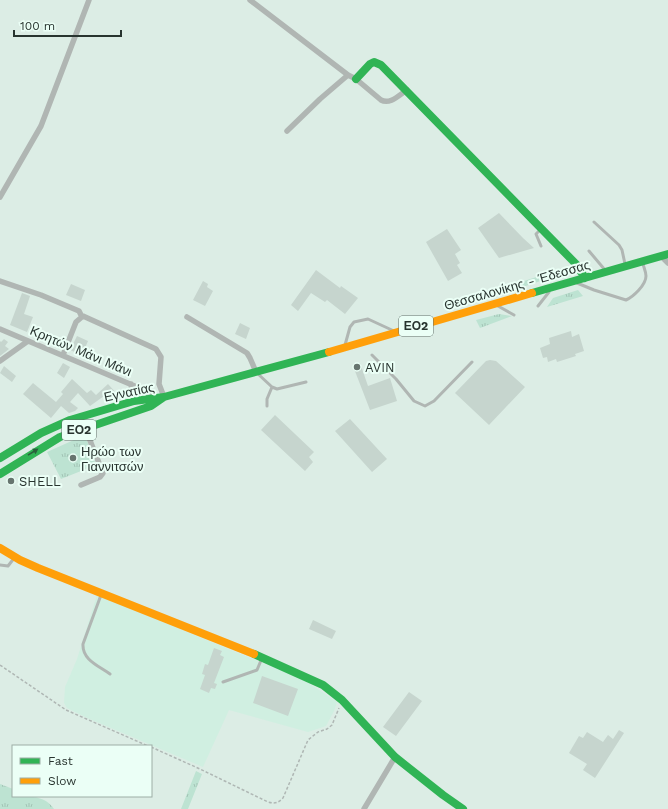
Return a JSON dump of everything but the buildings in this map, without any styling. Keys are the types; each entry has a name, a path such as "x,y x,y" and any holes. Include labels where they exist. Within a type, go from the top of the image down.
{"main road":[{"path":"352,77 370,64 376,63 390,73 579,267 585,278"},
{"name":"Θεσσαλονίκης - Έδεσσας","path":"164,397 345,347 664,255"},
{"name":"Εγνατίας","path":"0,458 39,434 55,426 87,414 134,400 151,397 164,397"},
{"name":"Εγνατίας","path":"0,474 60,437 151,406 164,397"},
{"path":"0,548 38,568 262,658 323,685 342,700 395,757 442,795 463,809"}],"street":[{"path":"0,197 41,126 89,0"},
{"path":"250,0 352,77 374,96 384,102 390,102 407,90"},
{"path":"287,131 320,99 352,77"},
{"path":"664,255 668,263"},
{"path":"0,281 41,295 78,311 82,317 83,316 156,349 161,357 159,384 164,397"},
{"path":"63,355 76,322 82,317"},
{"path":"187,317 247,354 256,372"},
{"name":"Κρητών Μάνι Μάνι","path":"0,329 131,384 151,397"},
{"path":"0,361 28,341"},
{"path":"131,384 134,400"},
{"path":"81,485 100,477 103,472 84,428"},
{"path":"364,809 395,757"}],"lane":[{"path":"594,222 619,245 622,250 625,266"},
{"path":"541,229 536,234 541,246"},
{"path":"589,251 606,272"},
{"path":"574,281 594,290 626,300 633,296 646,280 643,261"},
{"path":"538,306 554,287"},
{"path":"494,304 514,315"},
{"path":"345,347 350,327 354,322 368,318 395,332"},
{"path":"372,354 396,379 414,401 422,406 429,405 434,401 472,362"},
{"path":"256,372 272,387 277,389 306,382"},
{"path":"267,406 267,399 272,387"},
{"path":"0,566 8,566 15,557"},
{"path":"102,593 83,644 83,648 90,660 110,674"},
{"path":"223,682 257,670 262,658"}],"path":[{"path":"0,665 66,710 146,745"},
{"path":"152,747 200,768 268,802 275,804 283,798 308,740 318,732 332,725 342,700"}],"shaded area":[{"path":"97,595 304,680 337,702 326,726 308,732 229,710 203,767 67,708 64,703 65,687 77,659"}],"green space":[{"path":"573,265 575,268 573,270 505,293 503,288"},
{"path":"578,290 583,296 547,307 553,298"},
{"path":"499,314 512,316 480,328 476,320"},
{"path":"85,435 96,465 61,479 47,452"},
{"path":"196,771 202,774 188,809 181,809"},
{"path":"0,784 12,789 12,797 36,797 46,801 54,809 0,809"}],"traffic: fast":[{"path":"356,79 370,64 374,62 381,65 576,264 585,278"},
{"path":"532,293 668,254"},
{"path":"0,474 60,437 151,406 164,397 329,352"},
{"path":"0,458 41,433 70,420 134,401 164,397"},
{"path":"254,654 323,685 342,700 395,757 463,809"}],"traffic: slow":[{"path":"329,352 532,293"},
{"path":"0,548 20,560 38,568 254,654"}],"place":[{"name":"AVIN","path":"357,367"},
{"name":"Ηρώο των Γιαννιτσών","path":"73,458"},
{"name":"SHELL","path":"11,481"}]}
